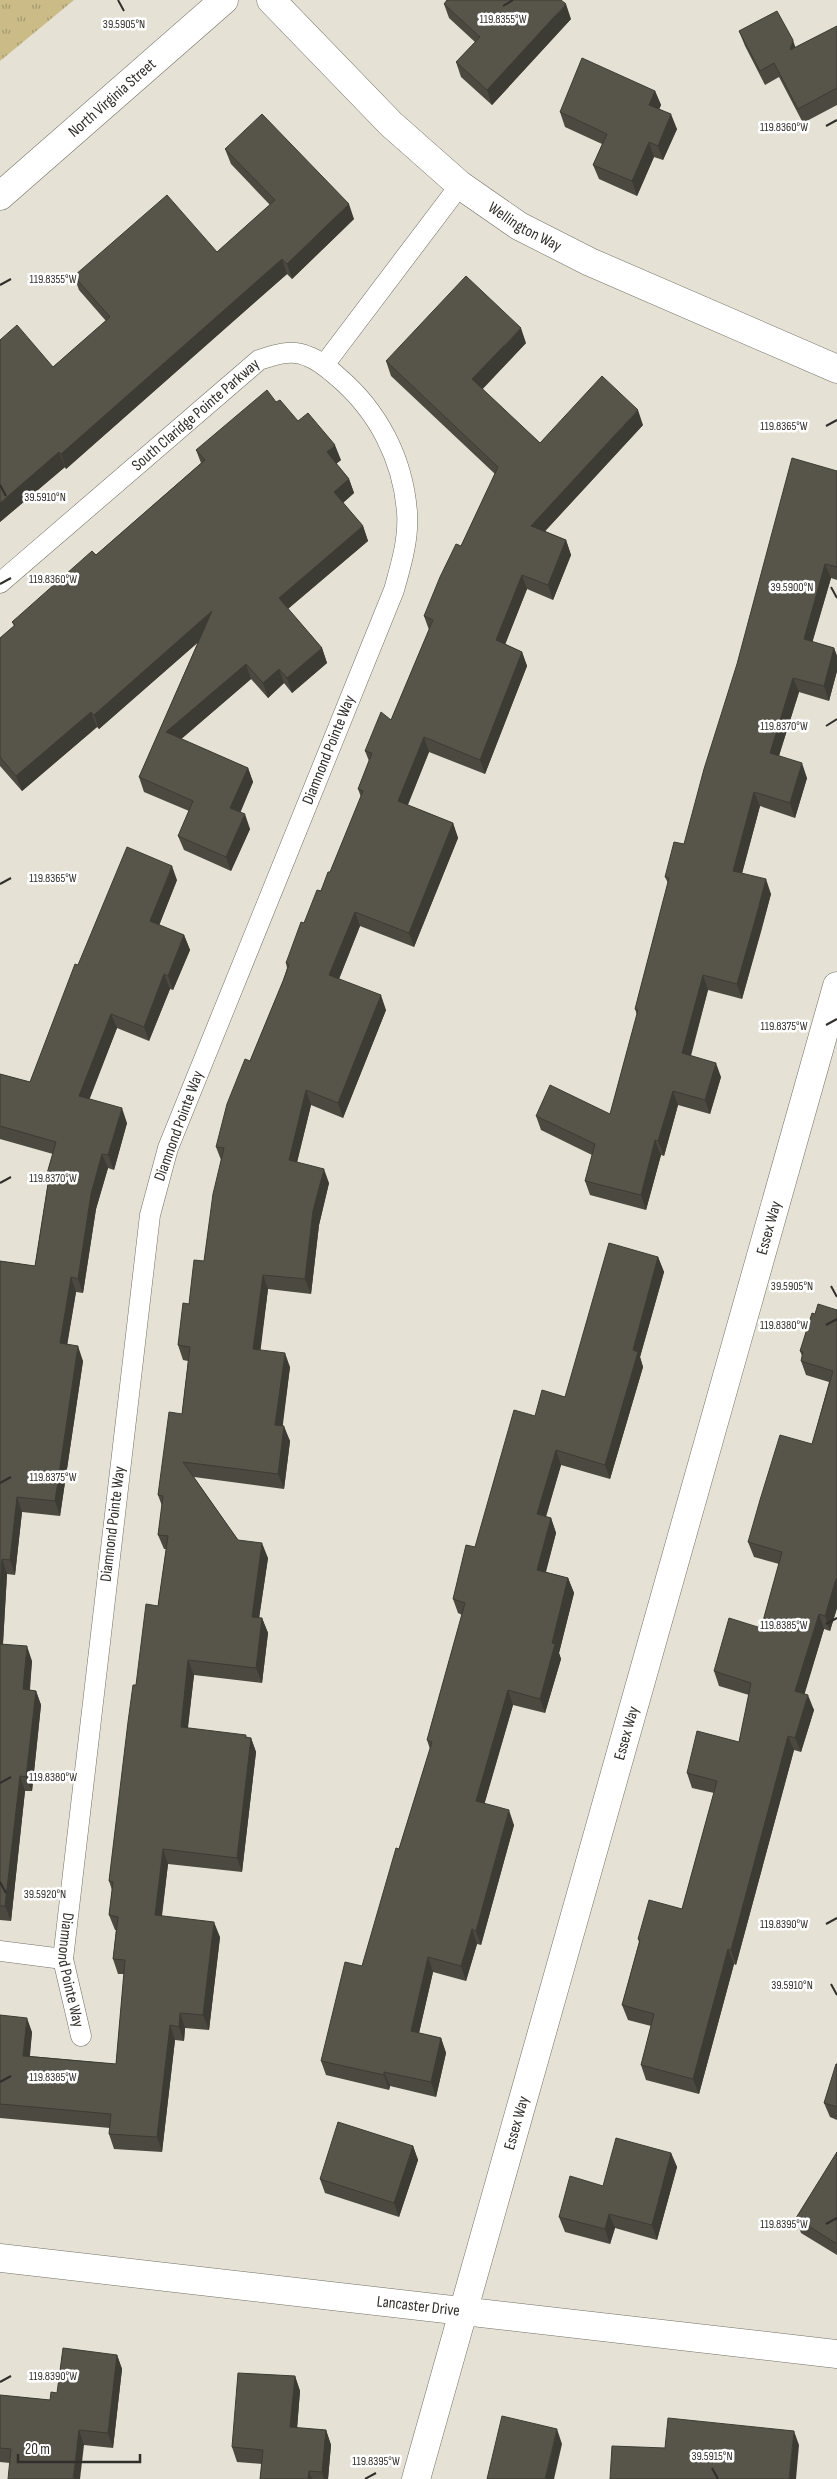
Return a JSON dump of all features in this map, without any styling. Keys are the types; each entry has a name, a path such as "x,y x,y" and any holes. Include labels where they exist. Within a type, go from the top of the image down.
{"street":[{"name":"North Virginia Street","path":"0,196 224,0"},
{"name":"Wellington Way","path":"271,0 391,124 460,185 519,226 590,262 837,369"},
{"name":"Essex Way","path":"416,2479 837,986"},
{"name":"Lancaster Drive","path":"0,2258 837,2354"}],"lane":[{"path":"324,365 460,185"},
{"name":"South Claridge Pointe Parkway","path":"0,583 259,360 281,353 306,355 324,365"},
{"name":"Diamnond Pointe Way","path":"81,2036 62,1959 150,1215 168,1148 390,599 404,556 407,513 400,469 383,429 357,392 324,365"},
{"path":"0,1951 62,1959"}],"green space":[{"path":"0,0 74,0 0,61"}],"building":[{"path":"447,0 561,0 566,4 487,90 456,62 480,37 444,4"},
{"path":"777,11 793,40 790,50 837,26 837,88 798,109 774,63 760,71 739,31"},
{"path":"582,58 655,91 649,105 671,114 658,146 649,142 632,181 593,165 607,134 560,112"},
{"path":"262,114 349,204 287,264 282,259 61,454 59,452 0,503 0,340 17,325 53,367 110,317 74,276 167,195 217,252 275,200 225,149"},
{"path":"466,276 521,328 472,379 540,443 602,376 638,410 531,526 566,540 548,585 522,575 496,640 522,652 480,760 424,737 398,801 453,823 409,933 355,912 329,975 381,995 338,1103 306,1090 289,1160 324,1169 313,1211 305,1279 263,1275 253,1349 285,1353 275,1425 284,1426 278,1474 183,1462 238,1540 262,1543 252,1617 262,1618 256,1668 188,1660 181,1727 246,1735 245,1737 251,1738 237,1858 163,1849 155,1915 214,1922 203,2015 180,2013 179,2027 170,2025 157,2137 109,2134 111,2114 0,2104 0,2015 27,2018 23,2056 116,2064 125,1960 113,1959 118,1917 109,1915 113,1882 109,1881 128,1722 133,1685 136,1685 146,1604 158,1606 168,1536 158,1535 163,1496 158,1495 169,1412 182,1414 190,1347 178,1345 183,1303 189,1304 194,1260 204,1261 213,1194 224,1148 216,1147 227,1104 245,1059 250,1061 283,981 289,965 286,963 301,922 304,923 317,890 321,891 328,872 330,872 363,791 358,789 372,753 365,751 381,712 391,720 433,620 424,616 440,577 456,544 461,546 498,467 386,361"},
{"path":"267,390 276,402 280,400 298,421 308,413 335,445 327,452 349,479 334,492 363,526 279,598 322,648 287,678 279,669 263,683 246,664 166,732 248,768 230,808 245,814 226,857 178,836 193,801 139,777 212,611 94,715 91,712 16,776 0,757 0,638 15,625 12,622 92,551 96,555 205,460 196,450"},
{"path":"792,458 837,471 837,567 825,564 804,639 834,648 824,686 793,678 770,753 802,763 790,803 754,792 733,871 766,879 756,917 737,984 703,975 682,1053 716,1063 705,1100 673,1091 658,1141 655,1140 641,1195 585,1181 595,1144 536,1116 550,1085 610,1114 638,1010 635,1009 669,878 665,877 674,842 684,844 704,769 737,664"},
{"path":"127,847 172,866 150,921 184,935 168,976 164,974 144,1027 111,1014 79,1096 122,1108 108,1155 102,1154 91,1194 78,1279 71,1277 60,1343 78,1346 55,1501 17,1497 10,1560 2,1559 0,1589 0,1261 35,1266 49,1178 46,1177 56,1142 0,1126 0,1074 30,1082 75,964 78,965"},
{"path":"609,1243 658,1257 633,1350 638,1352 605,1465 556,1450 537,1514 551,1518 537,1570 568,1578 552,1643 555,1644 540,1699 508,1690 476,1801 509,1810 476,1931 472,1929 461,1966 428,1957 411,2031 441,2038 431,2082 384,2072 384,2075 321,2061 345,1962 362,1966 396,1848 399,1849 432,1742 427,1740 465,1603 453,1599 466,1545 475,1547 514,1410 535,1416 542,1390 565,1397"},
{"path":"818,1304 837,1310 837,1579 825,1616 819,1614 795,1691 808,1695 795,1738 788,1736 731,1950 728,1949 693,2079 641,2065 654,2014 622,2005 649,1900 682,1909 717,1781 687,1773 697,1731 739,1742 751,1683 714,1671 729,1618 761,1628 782,1552 748,1542 780,1435 812,1444 833,1371 801,1361 803,1352 800,1351 812,1313 815,1314"},
{"path":"0,1644 27,1646 23,1689 36,1691 26,1777 20,1776 5,1906 0,1906"},
{"path":"837,2064 837,2107 824,2103"},
{"path":"338,2122 413,2146 394,2203 320,2179"},
{"path":"616,2138 671,2153 652,2225 609,2214 605,2229 559,2217 570,2176 603,2186"},
{"path":"837,2152 837,2244 796,2218"},
{"path":"63,2348 117,2355 108,2433 79,2430 73,2479 8,2479 11,2449 0,2448 0,2395 50,2400 51,2392 57,2393"},
{"path":"238,2373 295,2376 290,2427 326,2430 322,2472 309,2471 308,2479 260,2479 263,2450 232,2447"},
{"path":"502,2416 557,2429 545,2479 487,2479"},
{"path":"668,2418 794,2431 789,2479 610,2479 612,2446 665,2448"}]}
